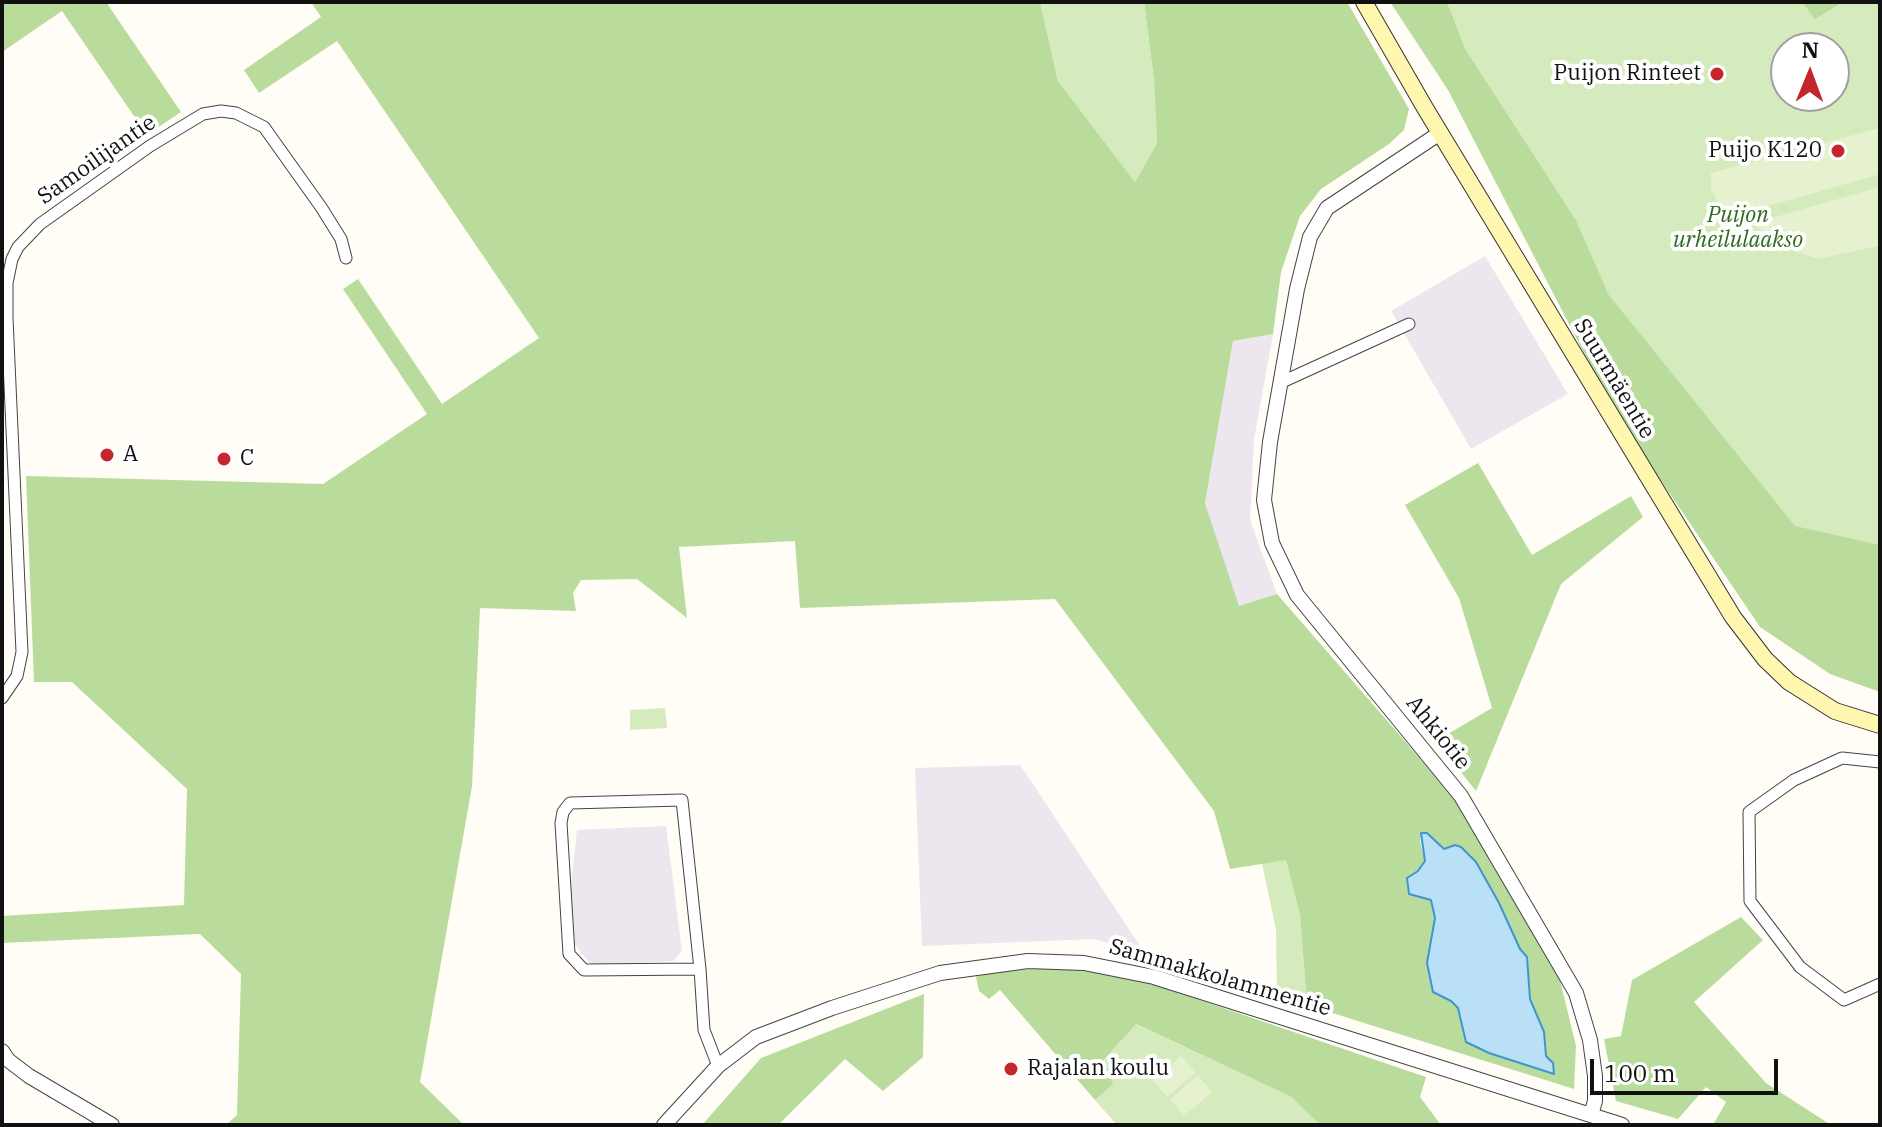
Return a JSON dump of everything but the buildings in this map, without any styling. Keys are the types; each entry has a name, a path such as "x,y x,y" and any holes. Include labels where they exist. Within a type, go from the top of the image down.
{"main road":[{"name":"Suurmäentie","path":"1364,2 1733,617 1765,659 1789,682 1835,711 1880,725"}],"street":[{"name":"Samoilijantie","path":"2,698 17,676 22,652 7,318 9,268 18,247 40,224 150,146 203,114 221,111 244,116 264,127 321,207 341,239 346,258"},
{"name":"Ahkiotie","path":"1440,133 1327,208 1310,237 1297,289 1270,442 1264,500 1272,543 1297,595 1461,796 1576,993 1590,1040 1595,1076 1595,1101 1591,1115"},
{"path":"1282,382 1409,324"},
{"path":"1880,762 1842,758 1794,780 1749,812 1750,901 1800,967 1844,1000 1880,984"},
{"path":"700,969 584,970 569,954 561,823 563,812 570,803 682,800 700,969 704,1030 718,1066"},
{"name":"Sammakkolammentie","path":"664,1125 718,1066 756,1037 832,1008 940,973 1028,961 1084,963 1154,977 1622,1125"},
{"path":"2,1051 8,1060 29,1076 112,1125"}],"shaded area":[{"path":"1485,256 1568,394 1471,449 1391,311"},
{"path":"1273,334 1254,440 1250,520 1277,594 1239,607 1205,503 1233,341"},
{"path":"1020,765 1146,955 1095,939 922,946 915,768"},
{"path":"666,826 682,951 673,961 592,966 566,933 577,830"}],"green space":[{"path":"2,2 106,2 181,112 147,135 62,11 2,52"},
{"path":"311,2 1040,2 1058,81 1135,182 1157,143 1154,80 1144,2 1347,2 1409,109 1404,130 1389,144 1321,189 1300,216 1281,272 1273,334 1233,341 1205,503 1239,606 1277,594 1463,808 1557,968 1576,1046 1574,1089 1307,1005 1300,915 1286,860 1230,869 1214,811 1055,599 800,608 795,541 679,547 687,618 637,579 581,580 573,593 576,611 480,608 472,786 420,1082 464,1125 226,1125 237,1115 241,974 200,934 2,943 2,916 184,905 187,789 72,682 34,682 26,476 323,484 427,414 343,289 358,279 442,404 539,338 337,41 259,93 244,70 321,17","holes":["1421,833 1427,833 1488,885 1499,903 1520,949 1527,957 1530,999 1544,1032 1545,1051 1553,1074 1466,1042 1458,1008 1451,1001 1436,995 1427,963 1435,918 1431,900 1409,893 1407,879 1425,861 1420,841"]},
{"path":"1040,2 1144,2 1154,80 1157,143 1135,182 1058,81"},
{"path":"1390,2 1447,2 1466,50 1576,220 1609,295 1795,526 1880,545 1880,692 1830,674 1760,627 1637,445 1598,380 1448,90"},
{"name":"Puijon urheilulaakso","path":"1447,2 1880,2 1880,545 1795,527 1609,295 1576,220 1466,50"},
{"path":"1802,2 1843,2 1815,19"},
{"name":"Puijo K120","path":"1880,128 1880,174 1730,217 1711,189 1711,173"},
{"path":"1880,187 1880,245 1873,247 1818,259 1773,244 1754,223"},
{"path":"1478,463 1532,555 1631,496 1643,517 1561,584 1476,791 1436,741 1492,708 1459,598 1405,505"},
{"path":"665,708 667,728 630,730 630,710"},
{"path":"1286,859 1300,915 1307,1005 1277,994 1276,930 1262,863"},
{"path":"1741,917 1763,940 1694,1002 1766,1083 1831,1125 1713,1125 1726,1102 1706,1087 1678,1119 1616,1101 1604,1039 1621,1036 1632,980"},
{"path":"1095,970 1138,979 1426,1077 1420,1097 1441,1125 1320,1125 1292,1097 1136,1024 1104,1060 1113,1084 1095,1100 1000,990 989,999 979,991 976,977 988,971"},
{"path":"924,994 923,1057 883,1091 845,1059 778,1125 702,1125 761,1058"},
{"path":"1135,1024 1293,1097 1320,1125 1117,1125 1095,1100 1112,1084 1104,1061"},
{"path":"1181,1056 1196,1072 1167,1097 1153,1081"},
{"path":"1198,1075 1212,1092 1184,1116 1170,1099"}],"water":[{"path":"1421,833 1427,833 1444,849 1455,845 1461,847 1476,862 1499,903 1520,949 1527,957 1530,999 1544,1032 1546,1056 1553,1063 1554,1074 1489,1053 1466,1042 1458,1008 1433,992 1427,963 1435,918 1431,900 1409,894 1407,878 1418,871 1425,861"}],"place":[{"name":"Puijon Rinteet","path":"1717,74"},
{"name":"Puijo K120","path":"1838,151"},
{"name":"A","path":"107,455"},
{"name":"C","path":"224,459"},
{"name":"Rajalan koulu","path":"1011,1069"}]}
